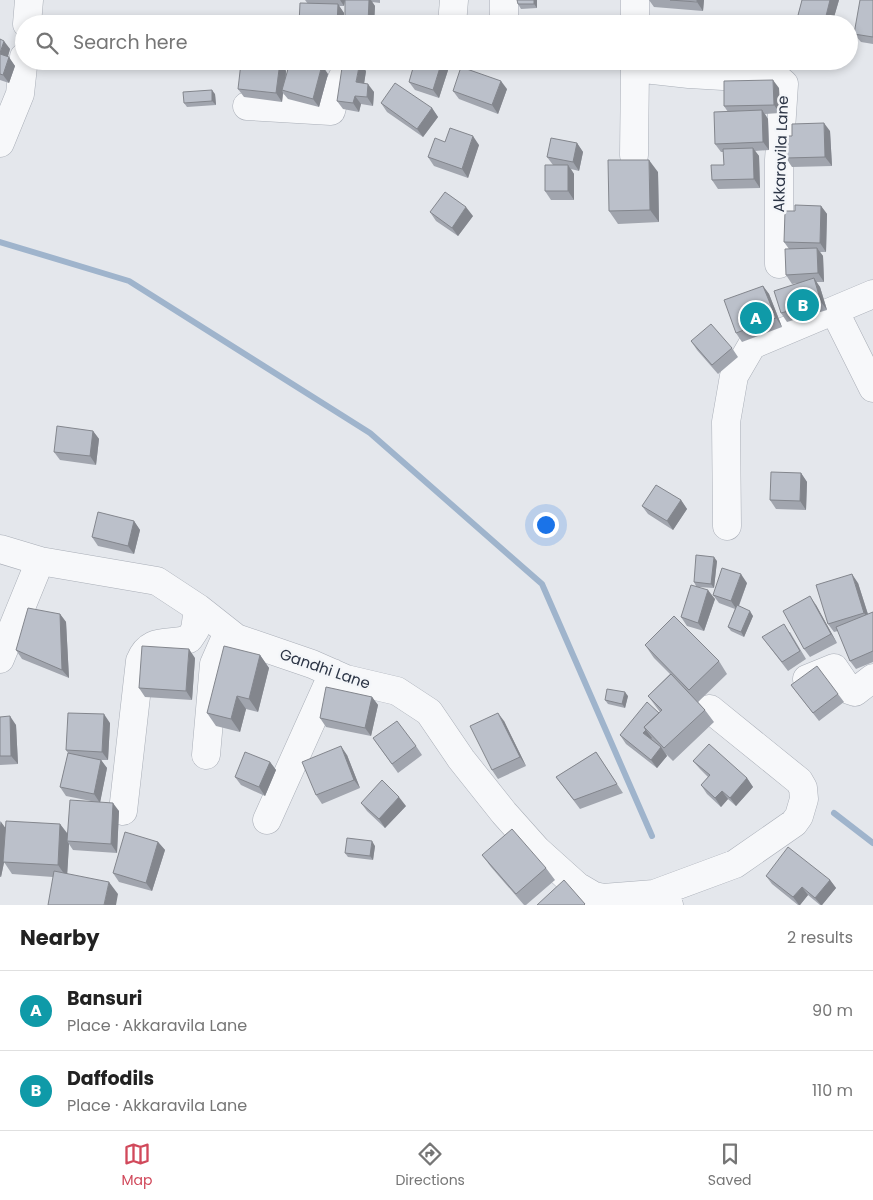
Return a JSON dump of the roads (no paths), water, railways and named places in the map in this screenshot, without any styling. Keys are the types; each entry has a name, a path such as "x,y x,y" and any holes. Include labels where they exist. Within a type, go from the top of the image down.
{"street":[{"path":"28,15 29,0"},
{"path":"453,15 454,0"},
{"path":"635,0 635,15"},
{"path":"0,143 20,94 23,70"},
{"path":"247,106 332,111 336,92 346,70"},
{"path":"634,155 635,70"},
{"name":"Akkaravila Lane","path":"665,70 689,74 761,75 776,77 784,84 779,160 779,264"},
{"path":"727,526 726,422 734,376 752,345 835,312 873,294"},
{"path":"835,312 873,388"},
{"name":"Gandhi Lane","path":"0,549 40,561 157,581 198,608 236,638 346,679 397,691 429,712 461,759 504,813 538,850 570,880 584,892 594,896 662,900 735,864 794,823 802,809 803,788 799,781 710,709"},
{"path":"0,660 40,561"},
{"path":"123,812 140,661 148,647 154,644 189,639 195,630 198,608"},
{"path":"206,755 214,664 228,632"},
{"path":"807,679 834,668 849,690 855,692 873,678"},
{"path":"266,820 332,673"},
{"path":"548,899 570,880"}],"waterway":[{"path":"0,242 129,281 370,433 542,584 652,836"},
{"path":"834,813 873,843"}],"place":[{"name":"Daffodils","path":"803,305"},
{"name":"Bansuri","path":"756,318"}]}
